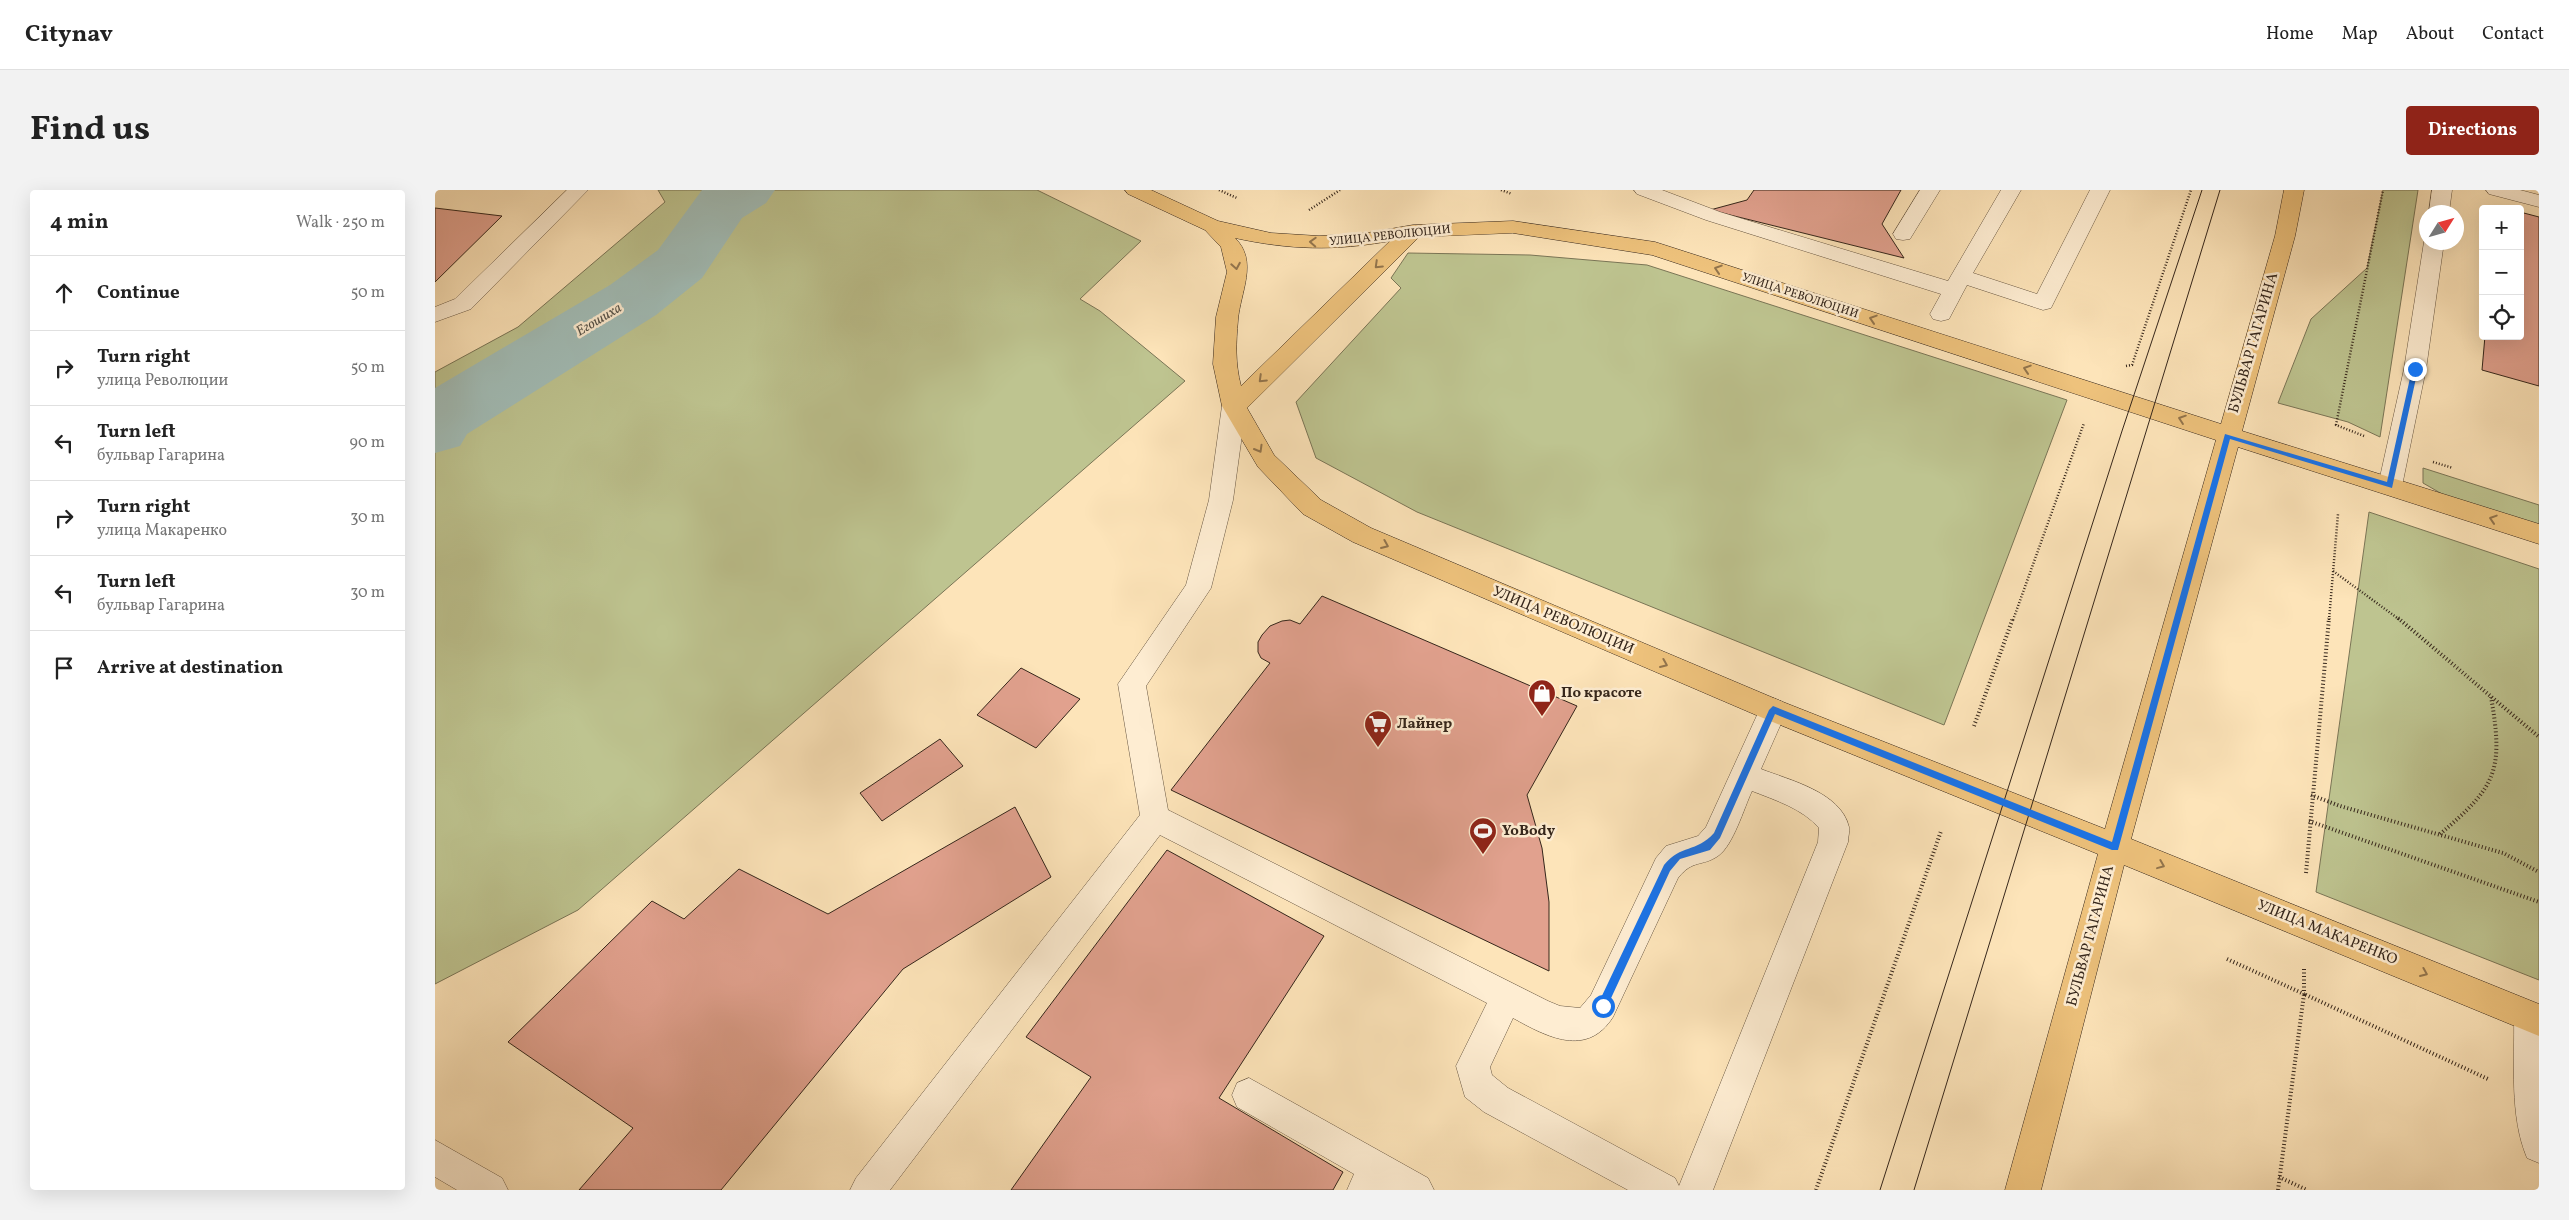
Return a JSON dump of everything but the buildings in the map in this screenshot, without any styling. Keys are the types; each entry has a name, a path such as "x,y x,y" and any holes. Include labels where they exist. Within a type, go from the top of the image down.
{"main road":[{"name":"УЛИЦА РЕВОЛЮЦИИ","path":"1135,190 1212,226 1271,239 1319,243 1367,239 1413,231 1513,227 1655,249 2152,408 2228,435"},
{"name":"БУЛЬВАР ГАГАРИНА","path":"2023,1190 2228,435 2285,236 2294,190"},
{"name":"УЛИЦА РЕВОЛЮЦИИ","path":"1212,226 1231,245 1238,272 1227,317 1224,364 1234,406 1266,461 1312,507 1353,531 1773,710 2115,847"},
{"path":"1234,406 1413,231"},
{"path":"2228,435 2539,534"},
{"name":"УЛИЦА МАКАРЕНКО","path":"2115,847 2534,1019"}],"street":[{"path":"435,315 463,304 578,190"},
{"path":"1644,190 1713,216 1957,283 2043,303 2100,190"},
{"path":"1903,234 1930,190"},
{"path":"1941,314 2011,190"},
{"path":"2440,205 2442,190"},
{"path":"2496,190 2539,201"},
{"path":"2390,486 2415,369 2433,250"},
{"path":"868,1190 1155,818 1132,684 1198,588 1221,500 1234,406"},
{"path":"1155,818 1507,996 1560,1022 1574,1026 1590,1021 1603,1006 1667,868 1677,856 1707,847 1717,836 1773,710"},
{"path":"1695,1190 1833,842 1834,826 1825,813 1812,804 1744,775"},
{"path":"1507,996 1473,1066 1477,1085 1496,1100 1663,1190"},
{"path":"2534,1019 2532,1099 2539,1146"},
{"path":"1249,1095 1371,1179 1416,1190"},
{"path":"435,1157 490,1190"}],"path":[{"path":"1304,214 1340,190"},
{"path":"2132,365 2191,190"},
{"path":"2336,425 2383,190"},
{"path":"1975,726 2086,416"},
{"path":"2306,873 2311,795 2338,514"},
{"path":"2333,571 2407,625 2539,737"},
{"path":"2440,834 2472,806 2490,782 2497,735 2491,696"},
{"path":"2311,795 2340,806 2503,853 2539,872"},
{"path":"2309,821 2539,902"},
{"path":"1816,1190 1941,831"},
{"path":"2227,960 2532,1099"},
{"path":"2278,1190 2304,994 2305,960"},
{"path":"2279,1177 2307,1190"}],"green space":[{"path":"658,190 1037,190 1141,241 1080,299 1100,311 1185,381 578,910 435,984 435,372 518,327 665,202"},
{"path":"2383,190 2418,190 2380,437 2348,422 2278,403 2311,319 2367,268"},
{"path":"1408,253 1530,255 1647,265 2067,400 1944,725 1417,512 1316,458 1296,402 1401,288 1391,278"},
{"path":"2423,468 2539,505 2539,527 2449,498 2423,483"},
{"path":"2369,512 2539,569 2539,980 2316,892"}],"waterway":[{"name":"Егошиха","path":"435,428 441,417 633,300 680,264 720,205 745,190"}],"tram line":[{"path":"1880,1190 2122,431 2202,190"},
{"path":"1914,1190 2220,190"}],"place":[{"name":"По красоте","path":"1542,717"},
{"name":"Лайнер","path":"1378,748"},
{"name":"YoBody","path":"1483,855"}],"route":[{"path":"1603,1006 1667,868 1677,856 1707,847 1717,836 1773,710 2115,847 2228,435 2390,486 2415,369"}]}
